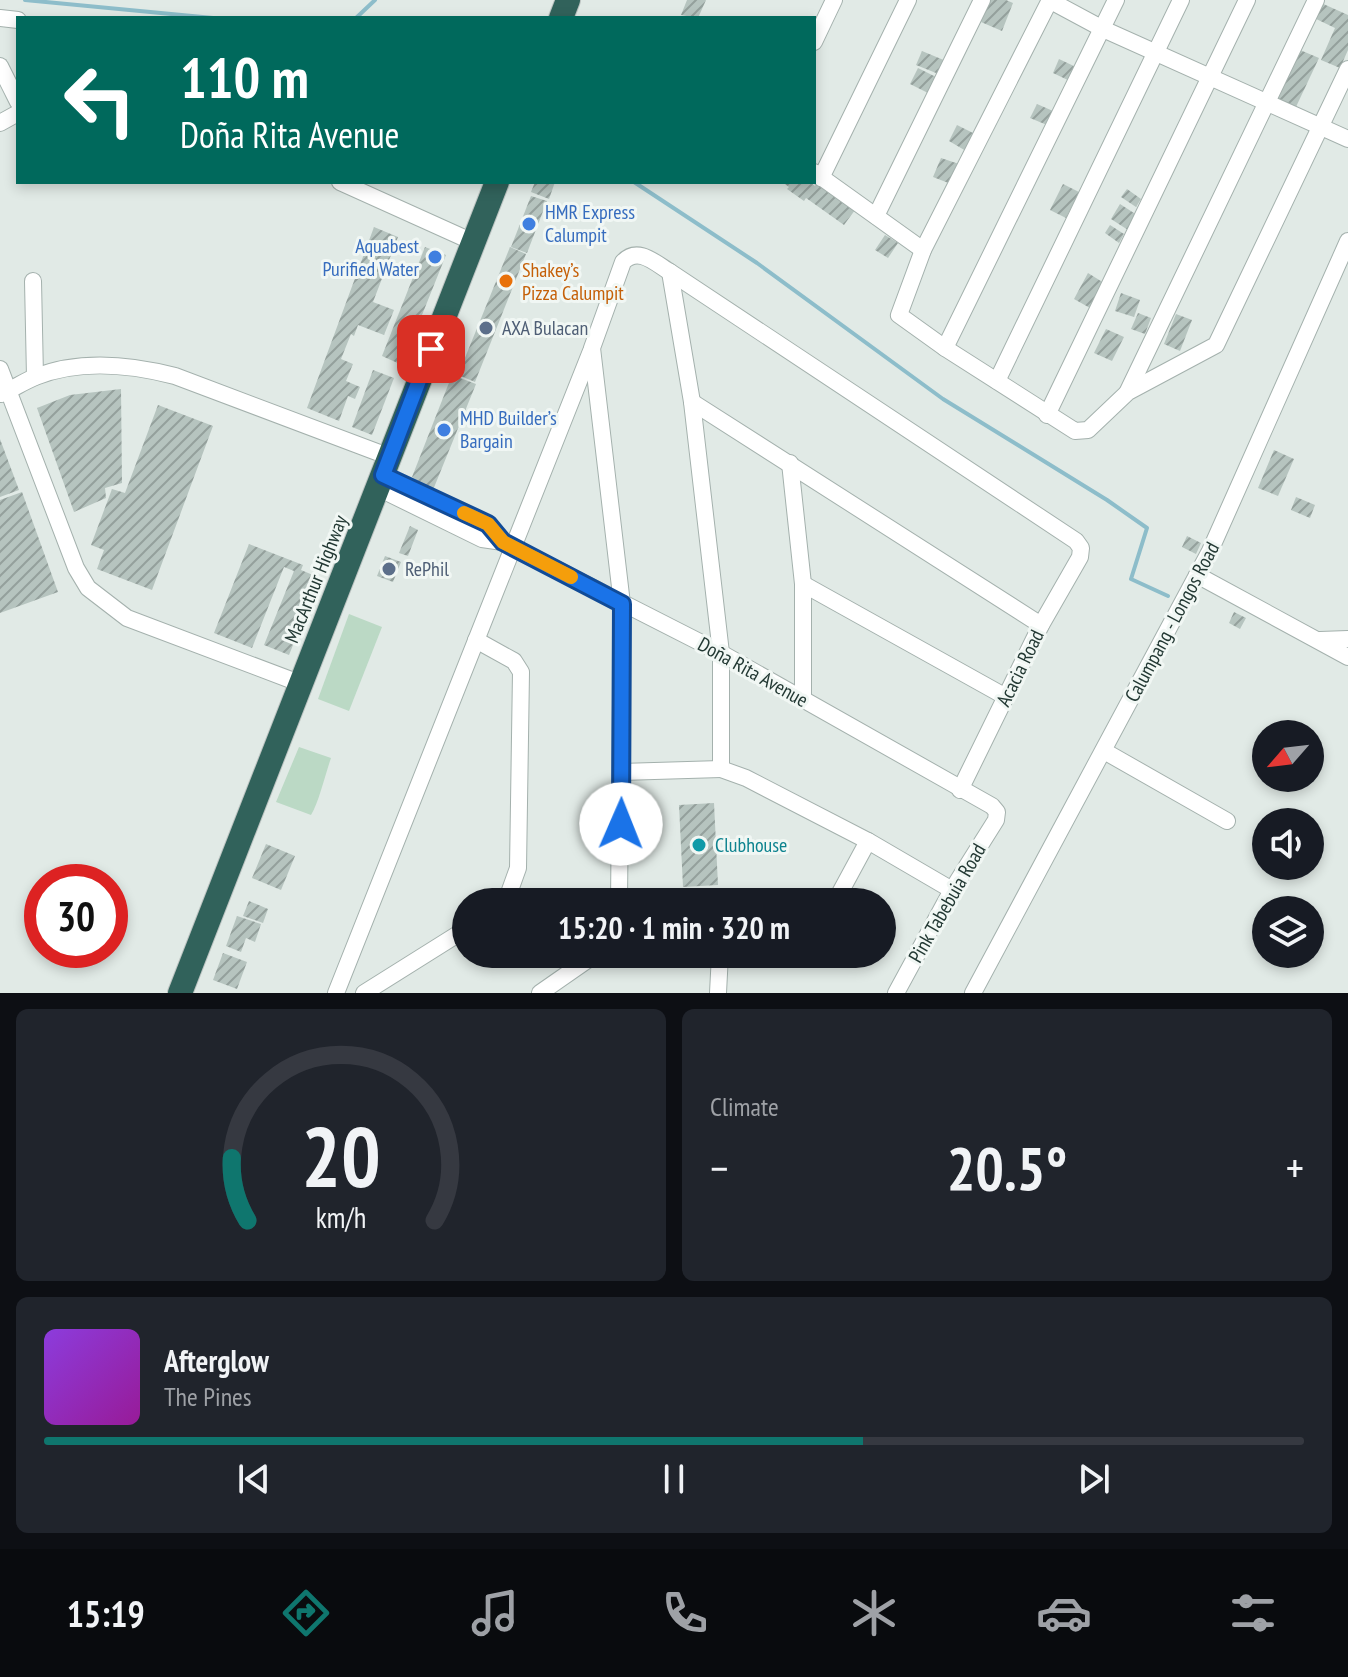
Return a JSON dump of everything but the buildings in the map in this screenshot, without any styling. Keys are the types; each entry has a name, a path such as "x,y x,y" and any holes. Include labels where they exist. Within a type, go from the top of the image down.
{"highway":[{"name":"MacArthur Highway","path":"180,993 496,184"}],"street":[{"path":"816,38 834,0"},
{"path":"908,0 818,175 923,250"},
{"path":"876,216 982,0"},
{"path":"1348,69 1322,127 1216,345 1128,392 1088,430 1075,431 1047,415 899,315 923,250 1050,0 1103,29 1210,78 1268,103 1322,127 1348,139"},
{"path":"945,348 1116,0"},
{"path":"997,381 1181,0"},
{"path":"1047,415 1247,0"},
{"path":"1128,392 1316,0"},
{"path":"0,66 16,98"},
{"path":"344,184 473,242"},
{"name":"Calumpang - Longos Road","path":"973,993 1197,575 1257,450 1277,397 1348,241"},
{"path":"336,993 476,640 507,544 592,348 623,262 639,254 670,272 692,402 721,653 721,769"},
{"name":"Acacia Road","path":"670,272 1076,541 1081,548 1080,557 1041,625 960,790"},
{"path":"33,281 35,377"},
{"path":"592,348 622,604 619,888"},
{"name":"Doña Rita Avenue","path":"5,392 35,377 91,366 143,367 175,376 488,524 507,544 721,653 992,806 997,812"},
{"path":"0,369 5,392 76,568 88,588 127,618 299,683"},
{"path":"692,402 1041,625"},
{"path":"790,463 803,584 803,698"},
{"path":"1197,575 1348,657"},
{"path":"803,584 1006,697"},
{"path":"1318,640 1348,639"},
{"path":"476,640 514,661 521,672 518,868 511,888"},
{"path":"1104,751 1227,821"},
{"path":"621,772 721,769 746,778 868,841 952,890"},
{"name":"Pink Tabebuia Road","path":"896,993 952,890 996,820 997,812"},
{"path":"843,888 868,841"},
{"path":"364,993 452,938"},
{"path":"540,993 576,968"},
{"path":"718,993 719,968"}],"green space":[{"path":"349,614 382,627 349,711 318,699"},
{"path":"299,747 331,758 311,815 276,802"}],"waterway":[{"path":"25,0 192,16"},
{"path":"358,16 375,0"},
{"path":"637,184 757,263 943,399 1147,528 1131,579 1168,596"}],"slow traffic":[{"path":"464,513 488,524 503,542 571,577"}],"place":[{"name":"HMR Express Calumpit","path":"529,224"},
{"name":"Aquabest Purified Water","path":"435,257"},
{"name":"Shakey’s Pizza Calumpit","path":"506,281"},
{"name":"AXA Bulacan","path":"486,328"},
{"name":"MHD Builder’s Bargain","path":"444,430"},
{"name":"RePhil","path":"389,569"},
{"name":"Clubhouse","path":"699,845"}],"route":[{"path":"431,349 383,475 488,524 503,542 622,604 621,824"}]}
